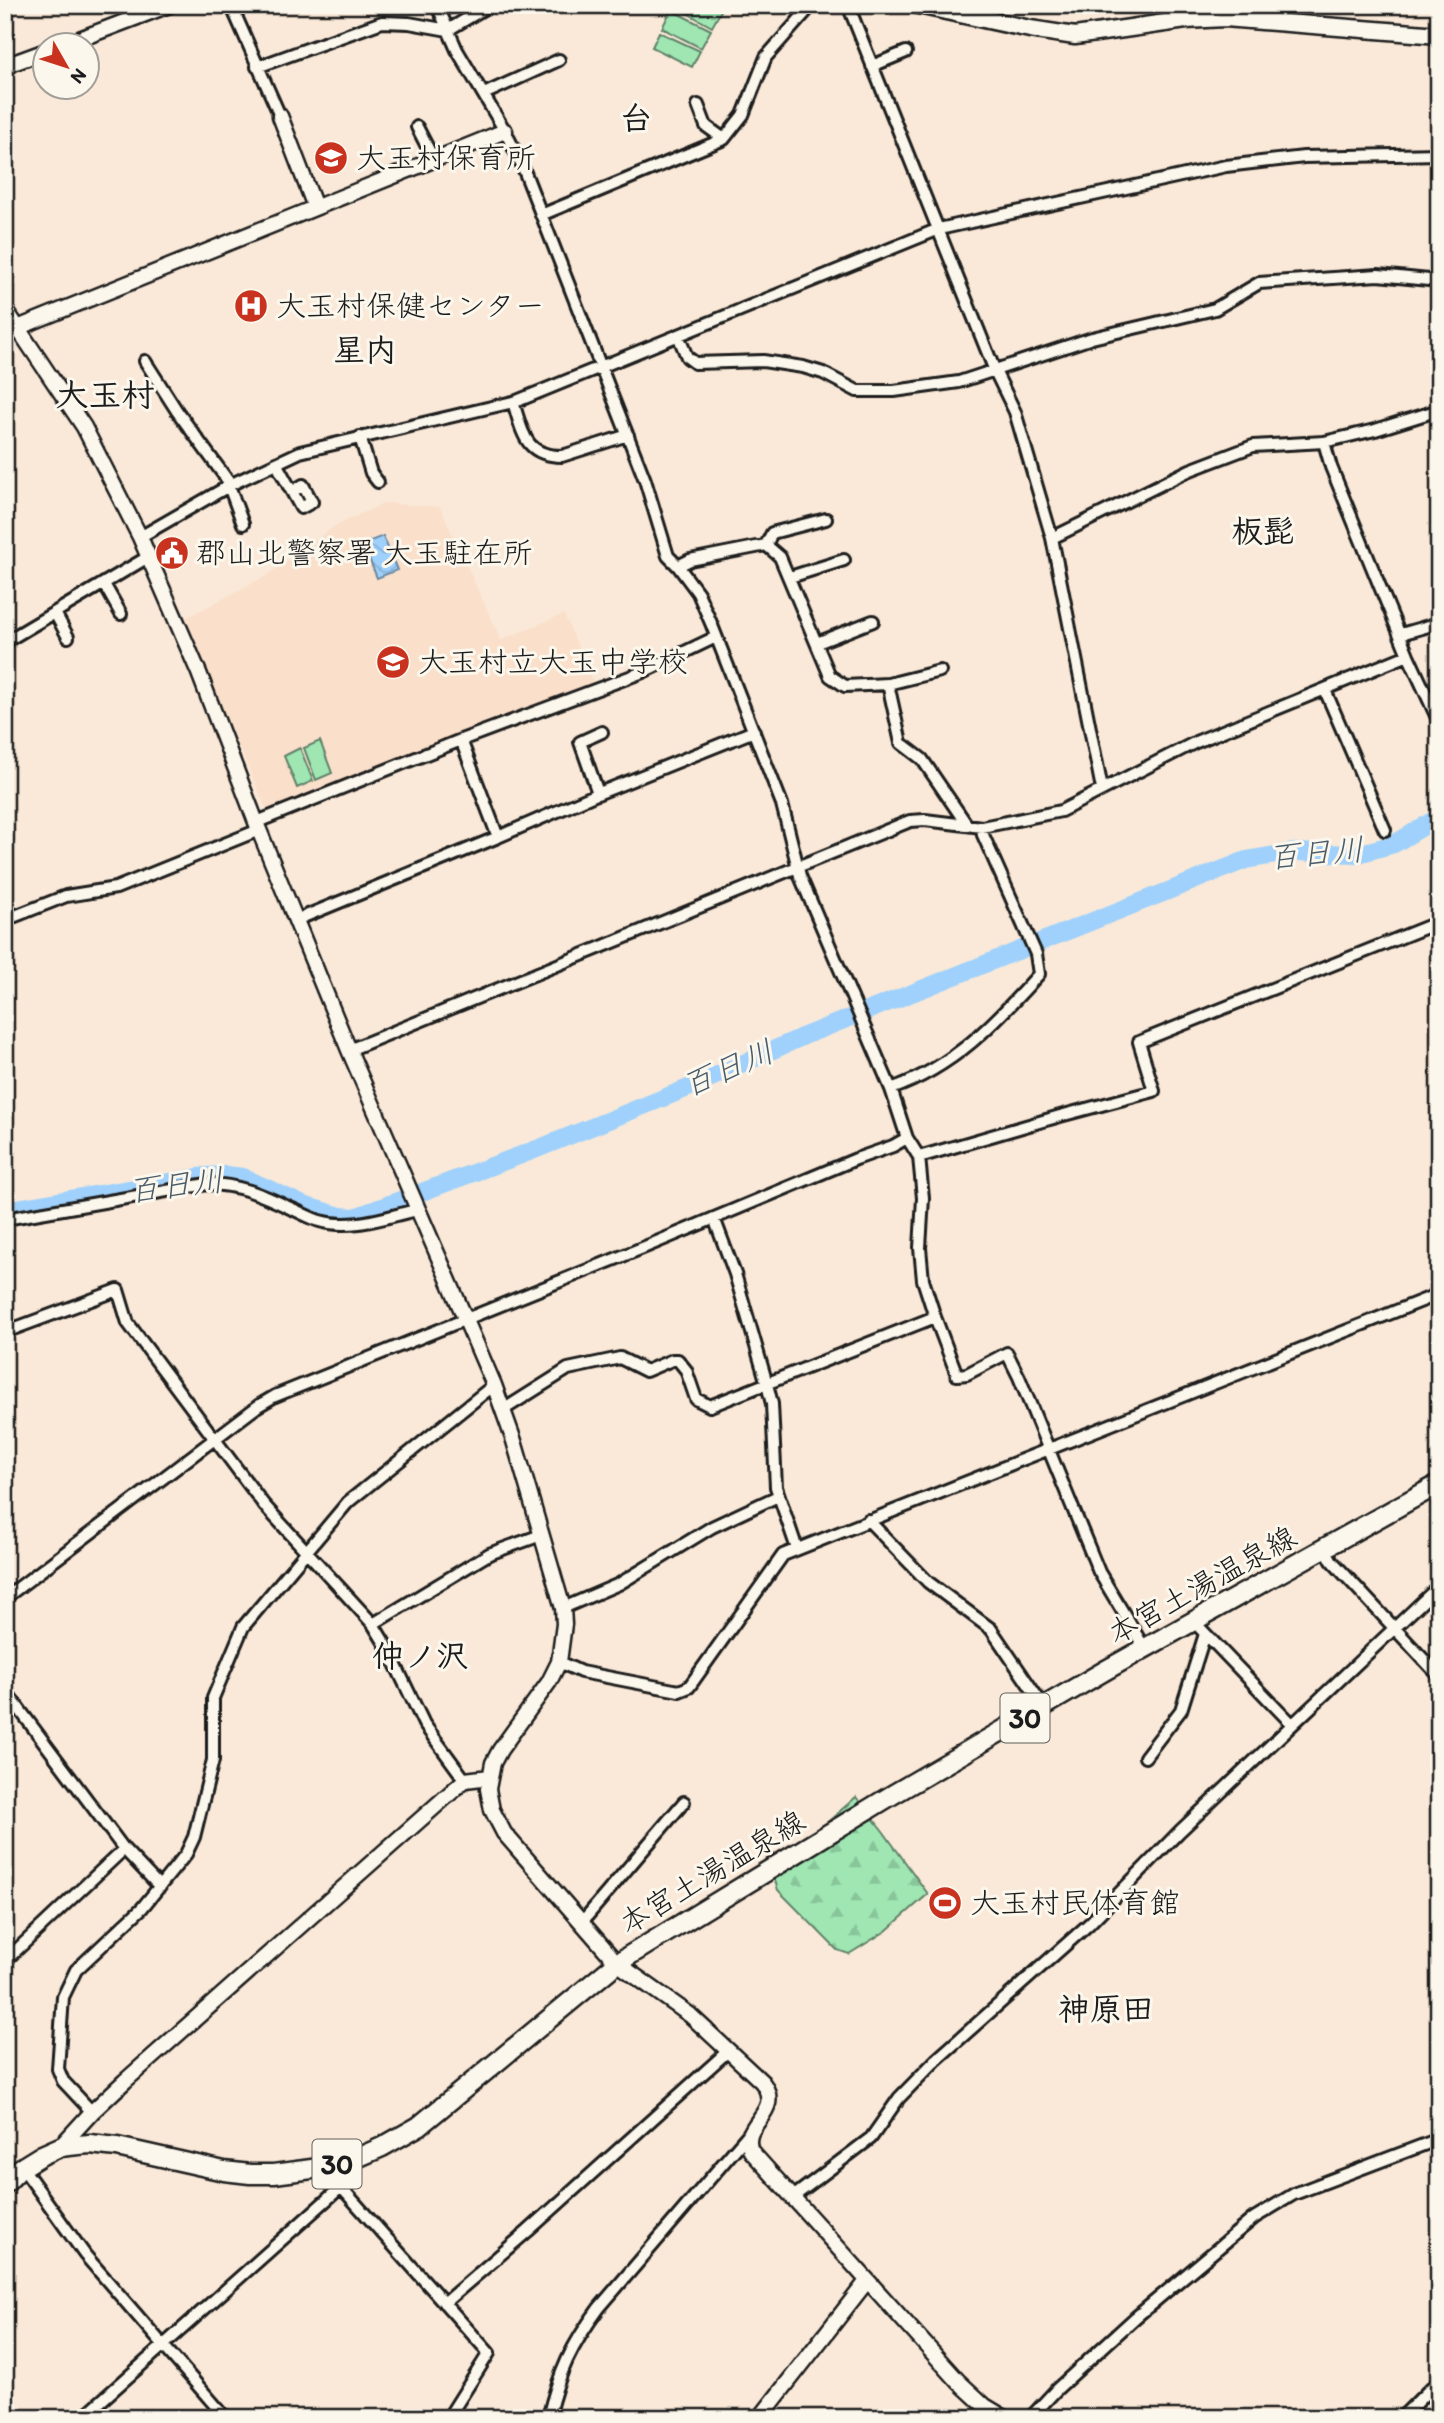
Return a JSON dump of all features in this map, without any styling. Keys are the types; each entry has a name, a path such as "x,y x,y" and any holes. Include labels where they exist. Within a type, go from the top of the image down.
{"main road":[{"path":"918,5 1075,36 1225,12 1439,35"},
{"name":"本宮土湯温泉線","path":"5,2184 22,2167 42,2155 60,2147 90,2144 250,2174 274,2174 327,2167 359,2157 419,2126 617,1963 892,1795 1145,1649 1200,1627 1325,1548 1439,1484"}],"street":[{"path":"98,32 169,5"},
{"path":"231,5 280,116 316,207"},
{"path":"437,5 457,50 505,131 522,166 645,480 668,556 698,593 782,804 797,868 855,1010 891,1089 907,1138 919,1157 923,1198 920,1248 923,1280 957,1375 967,1374 1007,1353 1099,1572 1145,1649"},
{"path":"257,67 382,22 410,23 448,30 490,5"},
{"path":"541,215 724,139 743,115 766,57 812,5"},
{"path":"848,5 995,371 1015,412 1052,538 1102,789"},
{"path":"1176,5 1186,20"},
{"path":"872,66 906,52"},
{"path":"5,66 32,56"},
{"path":"484,94 559,60"},
{"path":"698,105 706,126 724,139"},
{"path":"417,127 434,160"},
{"path":"11,331 505,131"},
{"path":"140,537 230,486 300,452 513,402 939,229 1262,160 1439,154"},
{"path":"678,335 688,357 695,363 763,361 822,373 857,391 894,391 959,382 1093,338 1215,309 1259,283 1378,275 1439,281"},
{"path":"5,309 11,331 84,426 140,537 199,673 349,1050 503,1410 563,1608 564,1639 559,1662 540,1696 493,1763 489,1799 497,1822 617,1963 690,2015 762,2082 769,2094 766,2110 751,2132 581,2332 556,2384 548,2418"},
{"path":"145,361 230,486 243,524"},
{"path":"513,402 526,439 532,448 551,456 562,456 628,435"},
{"path":"1052,538 1190,470 1253,446 1324,442 1439,410"},
{"path":"360,437 371,473 378,482"},
{"path":"1324,442 1331,467 1408,655 1439,722"},
{"path":"276,463 292,492"},
{"path":"678,566 690,560 765,545 772,533 825,519"},
{"path":"765,545 780,557 830,676 838,683 850,687 888,684 940,671"},
{"path":"5,642 148,557"},
{"path":"790,577 844,560"},
{"path":"104,584 121,614"},
{"path":"55,613 68,637"},
{"path":"817,643 873,621"},
{"path":"1401,634 1439,623"},
{"path":"5,920 66,896 116,888 461,740 643,672 716,637"},
{"path":"349,1050 910,821 925,820 982,827 1061,811 1196,742 1408,655"},
{"path":"888,684 901,743 922,759 967,825"},
{"path":"1325,690 1385,830"},
{"path":"296,920 598,793 754,731"},
{"path":"598,793 580,742 602,732"},
{"path":"461,740 498,837"},
{"path":"891,1089 963,1051 1003,1014 1039,974 1036,954 983,835 982,827"},
{"path":"919,1157 1154,1091 1139,1042 1439,922"},
{"path":"5,1598 258,1406 275,1396 893,1146 907,1138"},
{"path":"5,1219 207,1184 224,1184 247,1189 320,1221 343,1224 367,1222 416,1206"},
{"path":"714,1219 735,1273 767,1384 772,1404 778,1496 797,1549"},
{"path":"5,1332 118,1290 128,1323 264,1504 373,1624 424,1724 465,1780"},
{"path":"559,1662 581,1672 679,1691 689,1688 783,1555 1439,1294"},
{"path":"503,1410 524,1399 562,1372 614,1357 624,1359 646,1371 678,1360 686,1370 696,1399 710,1406 935,1317"},
{"path":"92,2112 63,2081 58,2069 63,1997 67,1984 76,1970 142,1908 186,1854 194,1837 213,1760 213,1698 243,1627 348,1502 494,1385"},
{"path":"563,1608 619,1584 712,1527 778,1496"},
{"path":"868,1520 928,1582 991,1629 1044,1707"},
{"path":"373,1624 489,1554 541,1535"},
{"path":"1325,1548 1332,1561 1439,1676"},
{"path":"793,2197 871,2138 900,2098 936,2060 1089,1924 1180,1831 1439,1586"},
{"path":"1200,1627 1292,1724"},
{"path":"1145,1757 1181,1710 1200,1627"},
{"path":"5,1690 124,1849 160,1887"},
{"path":"60,2147 92,2112 465,1780 490,1777"},
{"path":"582,1922 684,1802"},
{"path":"5,1961 124,1849"},
{"path":"444,2303 728,2052"},
{"path":"751,2132 748,2142 751,2151 958,2382 985,2406 1005,2418"},
{"path":"1030,2418 1057,2389 1136,2317 1254,2218 1294,2194 1439,2139"},
{"path":"22,2167 85,2255 226,2418"},
{"path":"327,2167 341,2187 489,2353 448,2418"},
{"path":"82,2418 341,2187"},
{"path":"760,2418 867,2281"},
{"path":"1401,2418 1432,2387 1439,2384"}],"shaded area":[{"name":"大玉村立大玉中学校","path":"384,503 440,507 501,640 564,614 593,683 267,811 184,619 266,576 335,526"}],"green space":[{"path":"673,5 719,5 723,7 712,27"},
{"path":"671,10 711,30 701,48 662,28"},
{"path":"659,32 700,51 692,67 652,47"},
{"path":"320,741 332,773 316,780 304,748"},
{"path":"300,748 313,781 297,788 284,756"},
{"path":"856,1797 928,1894 886,1931 849,1954 837,1950 778,1890 772,1871"}],"water":[{"path":"383,536 397,570 377,578 363,544"}],"waterway":[{"name":"百日川","path":"5,1210 204,1176 226,1175 243,1177 303,1205 340,1216 355,1217 537,1149 693,1086 804,1036 1246,860 1293,852 1358,854 1394,844 1439,817"}],"place":[{"name":"大玉村保育所","path":"331,158"},
{"name":"大玉村保健センター","path":"251,306"},
{"name":"郡山北警察署 大玉駐在所","path":"172,553"},
{"name":"大玉村立大玉中学校","path":"393,662"},
{"name":"大玉村民体育館","path":"945,1903"}],"district":[{"name":"台","path":"636,118"},
{"name":"星内","path":"365,350"},
{"name":"大玉村","path":"105,394"},
{"name":"板髭","path":"1263,531"},
{"name":"仲ノ沢","path":"420,1656"},
{"name":"神原田","path":"1106,2009"}]}
